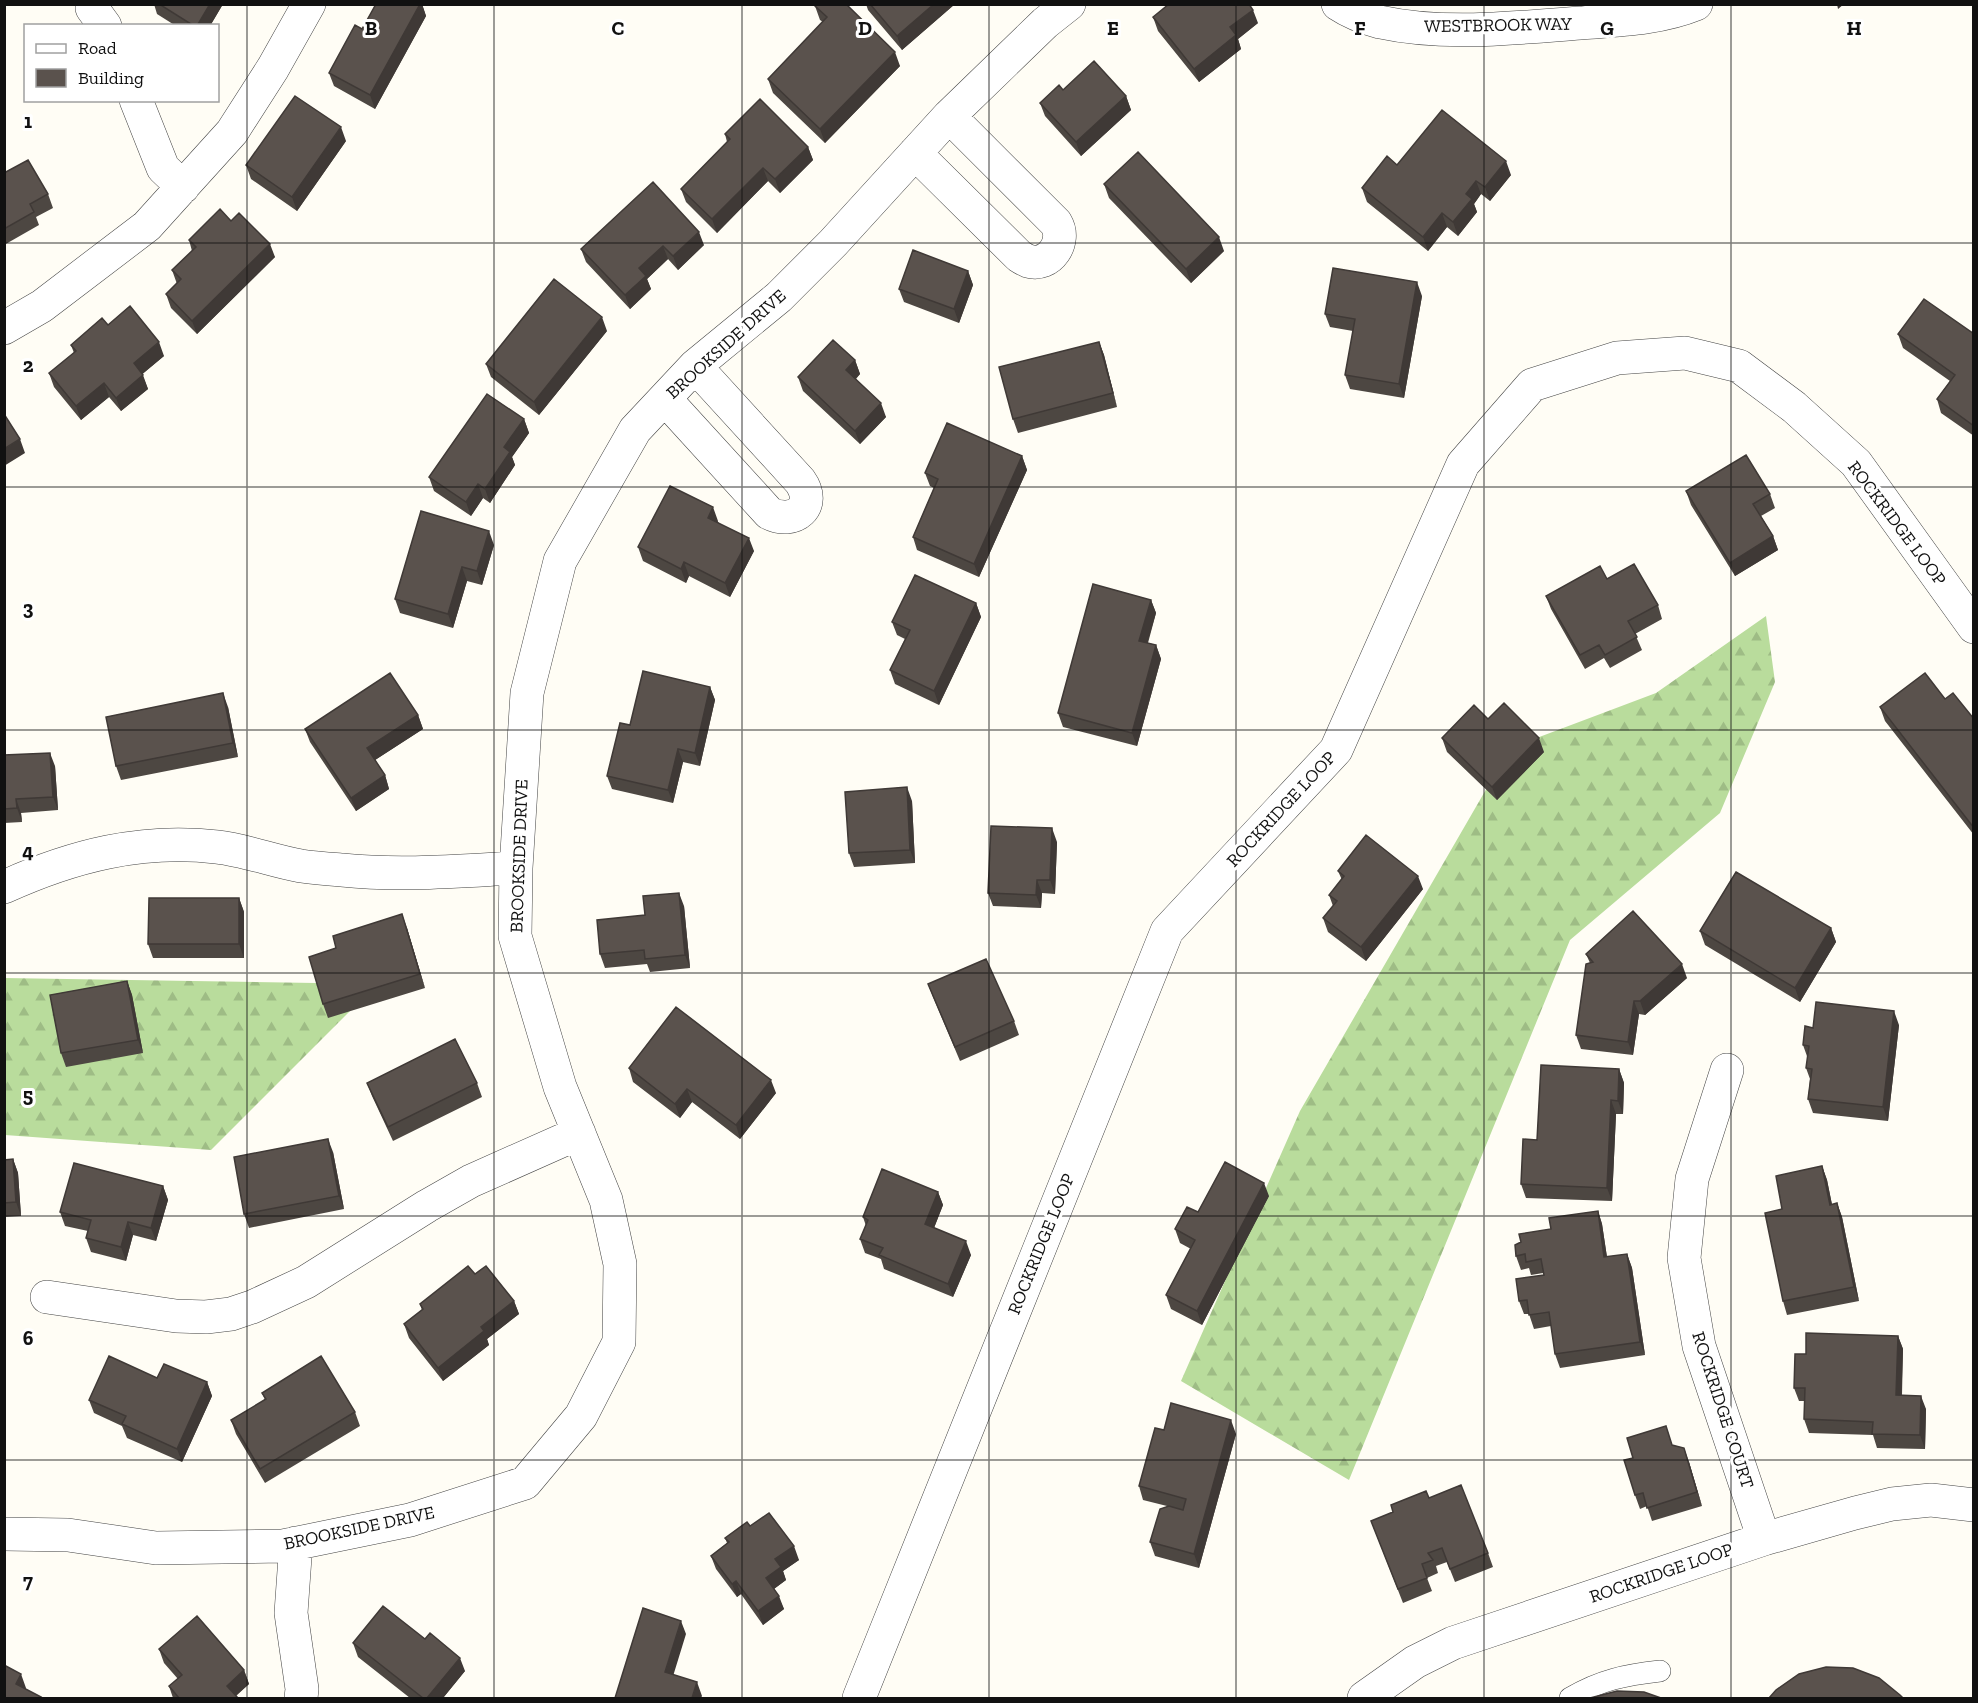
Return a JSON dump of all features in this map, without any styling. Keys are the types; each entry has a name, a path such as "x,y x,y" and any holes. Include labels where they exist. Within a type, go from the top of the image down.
{"street":[{"path":"4,328 42,306 147,226 232,132 273,68 309,4"},
{"name":"BROOKSIDE DRIVE","path":"4,1534 68,1535 156,1548 283,1546 410,1520 525,1483 581,1416 619,1342 620,1264 606,1200 560,1087 515,936 516,868 527,693 560,561 635,430 695,366 779,297 833,243 949,116 1044,23 1069,4"},
{"name":"WESTBROOK WAY","path":"1338,4 1349,11 1378,21 1416,27 1454,29 1547,26 1642,18 1679,11 1696,4"},
{"path":"137,102 163,168 183,187"},
{"path":"915,153 1019,256 1028,261 1036,261 1052,254 1061,237 1056,223 949,116"},
{"name":"ROCKRIDGE LOOP","path":"859,1698 1167,931 1336,750 1463,464 1532,385 1617,358 1685,353 1739,366 1794,407 1856,463 1974,627"},
{"path":"665,399 769,513 779,518 786,518 802,509 807,501 807,492 800,481 695,366"},
{"path":"4,887 39,871 75,859 107,851 176,843 219,847 302,866 344,871 442,872 516,868"},
{"name":"ROCKRIDGE COURT","path":"1727,1070 1692,1179 1684,1258 1699,1346 1764,1539"},
{"path":"46,1297 176,1316 206,1317 231,1314 252,1307 306,1282 471,1181 579,1133"},
{"name":"ROCKRIDGE LOOP","path":"1372,1696 1415,1662 1453,1643 1764,1539 1892,1504 1931,1500 1974,1505"},
{"path":"296,1543 291,1613 302,1689 301,1698"}],"lane":[{"path":"1570,1698 1597,1683 1660,1671"}],"green space":[{"path":"1766,616 1775,682 1720,813 1570,940 1349,1480 1181,1381 1300,1111 1510,748 1656,693"},
{"path":"4,978 377,984 211,1150 5,1135"}],"building":[{"path":"159,4 210,4 198,24 191,24"},
{"path":"376,4 420,4 370,95 329,73 355,25 362,29"},
{"path":"817,4 846,4 895,52 820,129 768,79 827,17 815,6"},
{"path":"870,4 934,4 897,36"},
{"path":"1169,4 1249,4 1253,10 1230,27 1236,35 1194,69 1153,17"},
{"path":"1094,61 1126,96 1076,142 1040,103 1059,85 1063,90"},
{"path":"295,96 341,127 292,197 246,165"},
{"path":"760,99 808,147 775,179 763,168 712,219 681,189 730,139 725,134"},
{"path":"1442,110 1506,161 1485,187 1476,181 1466,194 1472,199 1453,222 1442,213 1423,237 1362,188 1387,156 1397,165"},
{"path":"1138,152 1219,237 1186,269 1104,184"},
{"path":"28,160 48,194 30,204 34,212 4,229 4,173"},
{"path":"653,182 699,232 673,256 663,246 639,268 646,276 625,295 581,249"},
{"path":"220,209 231,221 239,213 270,244 192,321 166,294 181,279 172,270 196,247 189,240"},
{"path":"913,250 968,271 954,309 899,289"},
{"path":"1333,268 1417,282 1399,384 1345,375 1355,319 1325,314"},
{"path":"554,279 602,317 534,402 486,364"},
{"path":"1924,299 1974,334 1974,426 1937,399 1955,375 1898,334"},
{"path":"130,306 159,342 134,363 143,375 116,398 104,383 76,406 49,373 76,351 71,345 102,318 108,325"},
{"path":"833,340 855,360 846,370 881,403 855,431 798,377"},
{"path":"1099,342 1113,393 1013,419 999,367"},
{"path":"487,394 524,419 504,447 510,452 485,489 478,484 466,502 429,477"},
{"path":"4,414 20,439 4,449"},
{"path":"947,423 1022,456 974,564 913,537 938,479 925,473"},
{"path":"1746,455 1770,494 1753,504 1773,536 1730,563 1686,491"},
{"path":"670,486 713,507 708,518 749,538 725,583 684,562 681,569 638,547"},
{"path":"421,511 489,531 477,571 462,567 448,614 395,599"},
{"path":"1634,564 1658,605 1628,621 1637,637 1605,655 1599,645 1580,655 1546,596 1600,566 1607,579"},
{"path":"915,575 976,603 934,691 890,670 910,630 892,622"},
{"path":"1093,584 1151,600 1139,641 1156,645 1132,733 1058,713"},
{"path":"643,671 710,687 695,753 678,749 668,790 607,776 620,723 630,725"},
{"path":"390,673 418,715 367,748 385,775 351,798 305,729"},
{"path":"1925,673 1945,699 1953,693 1974,719 1974,828 1880,707"},
{"path":"223,693 233,743 116,766 106,717"},
{"path":"1504,703 1539,738 1492,787 1442,738 1474,705 1488,719"},
{"path":"50,753 53,797 16,799 17,808 4,809 4,755"},
{"path":"907,787 910,850 849,853 845,792"},
{"path":"991,826 1052,828 1050,880 1037,880 1036,895 988,893"},
{"path":"1366,835 1418,876 1361,947 1323,918 1337,901 1329,895 1344,876 1338,871"},
{"path":"1736,872 1831,928 1795,988 1700,931"},
{"path":"679,893 685,955 645,959 644,950 600,954 597,920 645,915 643,896"},
{"path":"149,898 239,898 239,944 148,944"},
{"path":"1633,911 1682,964 1640,1001 1634,1001 1628,1042 1576,1035 1586,964 1593,962 1586,954"},
{"path":"402,914 420,974 323,1004 309,957 336,948 333,936"},
{"path":"986,959 1014,1021 955,1047 928,984"},
{"path":"127,981 138,1040 61,1053 50,995"},
{"path":"1816,1002 1894,1011 1883,1107 1808,1099 1812,1069 1806,1068 1809,1046 1803,1045 1805,1026 1813,1028"},
{"path":"676,1007 771,1080 736,1125 687,1089 675,1104 629,1068"},
{"path":"455,1039 477,1083 388,1127 367,1083"},
{"path":"1541,1065 1619,1069 1618,1101 1611,1100 1607,1188 1521,1184 1523,1139 1537,1140"},
{"path":"328,1139 339,1196 244,1214 234,1157"},
{"path":"13,1159 16,1202 4,1203 4,1160"},
{"path":"1225,1162 1264,1183 1197,1311 1166,1295 1195,1240 1175,1229 1187,1207 1198,1212"},
{"path":"74,1163 163,1186 151,1228 128,1222 121,1247 86,1238 91,1220 60,1212"},
{"path":"1822,1166 1830,1205 1837,1203 1854,1287 1783,1301 1765,1213 1782,1209 1776,1176"},
{"path":"882,1169 938,1192 925,1224 966,1241 948,1284 879,1255 883,1248 860,1239 868,1220 863,1217"},
{"path":"1598,1211 1604,1257 1627,1254 1640,1342 1555,1354 1549,1312 1529,1315 1527,1300 1519,1301 1516,1279 1544,1275 1541,1259 1526,1262 1525,1254 1516,1256 1515,1245 1521,1242 1519,1234 1551,1229 1549,1218"},
{"path":"468,1266 475,1274 486,1266 514,1301 481,1327 484,1331 438,1368 404,1324 423,1309 420,1304"},
{"path":"1806,1333 1898,1336 1896,1395 1921,1396 1920,1435 1872,1434 1873,1422 1804,1419 1805,1388 1794,1388 1795,1354 1806,1354"},
{"path":"109,1356 157,1378 164,1364 207,1382 177,1449 122,1424 126,1416 89,1400"},
{"path":"321,1356 355,1412 260,1469 231,1420 266,1399 262,1393"},
{"path":"1171,1403 1231,1420 1194,1554 1150,1542 1160,1509 1169,1506 1183,1510 1186,1499 1139,1486 1155,1428 1164,1430"},
{"path":"1666,1426 1672,1445 1684,1448 1697,1492 1647,1508 1643,1493 1635,1495 1624,1460 1633,1458 1627,1438"},
{"path":"1461,1485 1488,1553 1450,1569 1442,1548 1428,1553 1433,1560 1422,1564 1427,1578 1398,1589 1371,1521 1393,1512 1391,1505 1426,1491 1429,1498"},
{"path":"769,1513 794,1546 775,1559 781,1567 766,1578 779,1596 758,1611 736,1581 732,1584 711,1556 729,1542 725,1538 747,1522 750,1526"},
{"path":"383,1606 425,1639 430,1633 460,1658 427,1698 423,1698 353,1643"},
{"path":"643,1608 681,1621 665,1672 697,1682 692,1698 615,1698"},
{"path":"197,1616 244,1670 227,1686 238,1698 179,1698 169,1686 182,1675 159,1649"},
{"path":"4,1665 21,1674 16,1684 41,1697 4,1698"},
{"path":"1826,1667 1853,1668 1879,1678 1903,1698 1769,1698 1776,1690 1799,1674"},
{"path":"1617,1691 1644,1692 1661,1698 1590,1698"}]}
